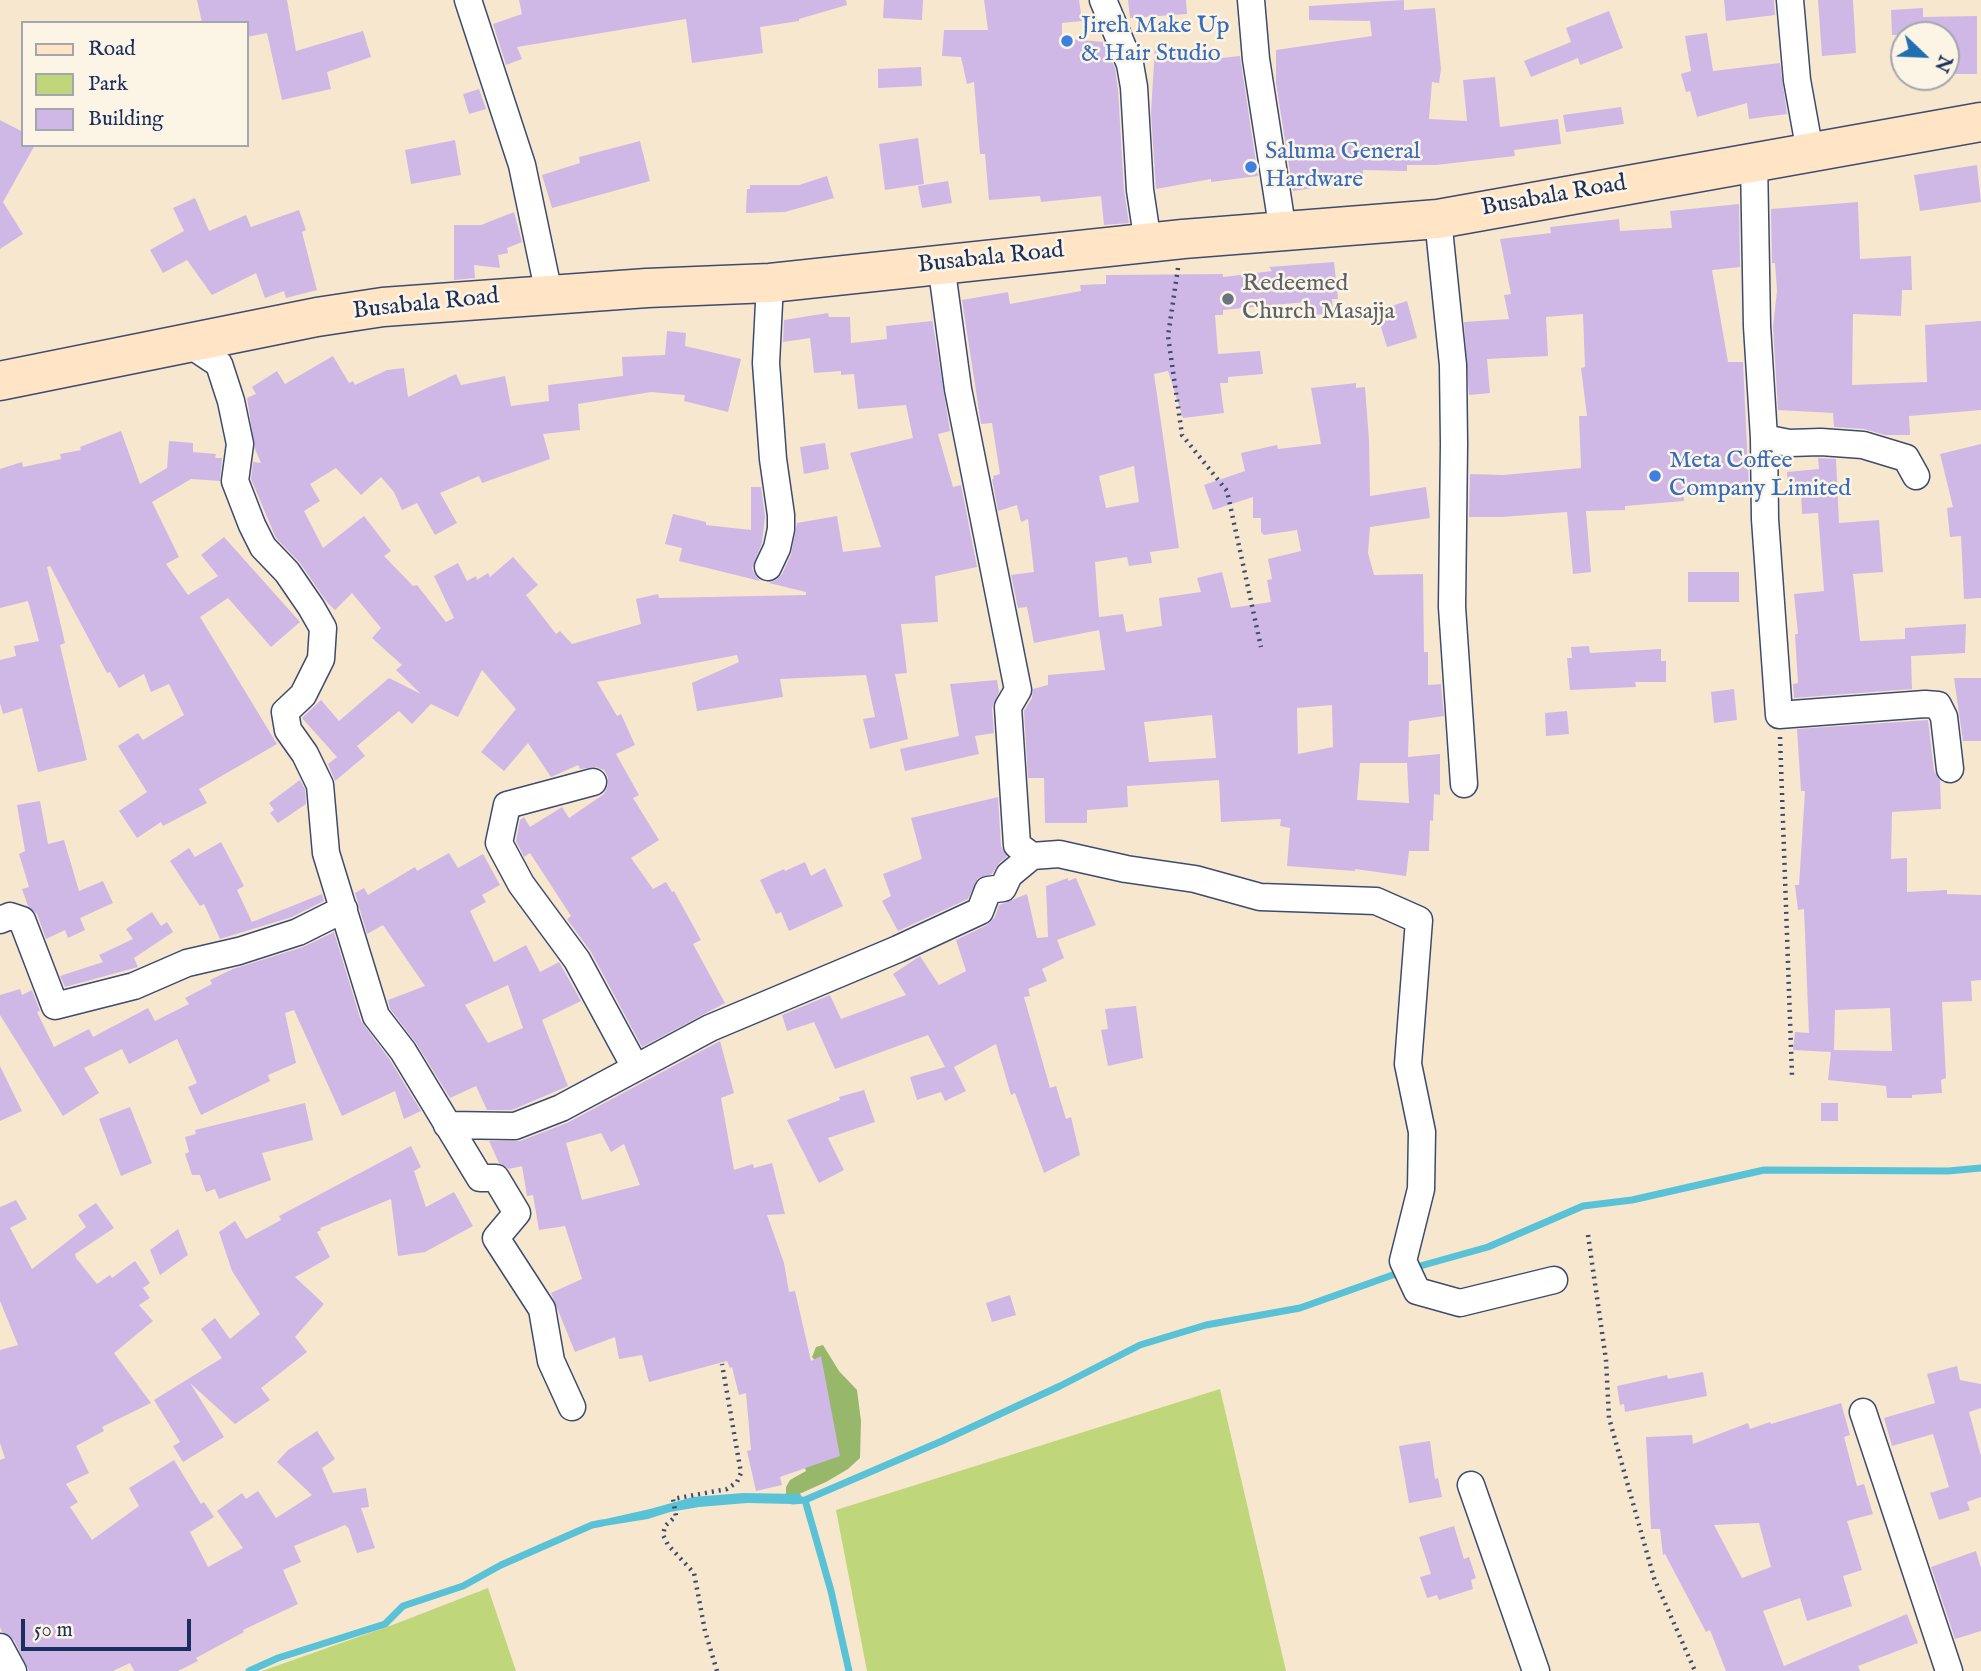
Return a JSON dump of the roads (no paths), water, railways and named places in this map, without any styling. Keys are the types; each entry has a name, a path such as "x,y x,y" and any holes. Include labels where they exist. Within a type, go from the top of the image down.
{"street":[{"path":"468,0 522,165 549,294"},
{"path":"1103,0 1130,64 1134,87 1140,190 1165,241"},
{"path":"1251,0 1256,59 1283,232"},
{"path":"1790,0 1797,80 1810,152"},
{"name":"Busabala Road","path":"0,381 383,306 549,294 770,283 1165,241 1438,219 1981,122"},
{"path":"1754,161 1765,519 1779,715 1938,705 1944,717 1950,769"},
{"path":"1438,219 1453,365 1452,607 1464,784"},
{"path":"941,264 958,389 1018,690 1008,707 1017,845 1032,856"},
{"path":"768,567 777,548 781,529 766,363 770,283"},
{"path":"189,344 219,364 231,401 240,444 235,481 252,525 263,547 286,572 323,628 320,659 303,695 285,712 288,730 305,754 320,785 327,853 376,1016 402,1051 480,1178 496,1178 517,1213 496,1238 542,1310 551,1361 572,1407"},
{"path":"1764,438 1789,443 1863,444 1906,458 1916,476"},
{"path":"593,782 507,805 499,843 522,884 577,960 635,1067"},
{"path":"447,1125 515,1126 561,1108 710,1028 898,949 980,911 988,890 1003,888 1010,875 1032,856 1059,854 1126,869 1195,879 1260,897 1376,901 1419,920 1408,1064 1422,1132 1421,1189 1403,1261 1417,1291 1460,1303 1554,1280"},
{"path":"0,920 10,916 22,920 55,1006 134,986 187,963 239,951 298,932 344,909"},
{"path":"1863,1412 1950,1671"},
{"path":"1471,1485 1536,1671"},
{"path":"0,1647 13,1671"}],"water":[{"path":"743,1493 800,1494 803,1498 801,1502 792,1504 747,1503 699,1507 592,1528 592,1522 693,1497"}],"waterway":[{"path":"1413,1268 1488,1247 1583,1206 1632,1200 1764,1170 1948,1171 1981,1168"},
{"path":"793,1501 805,1500 942,1441 1140,1345 1206,1325 1300,1308 1401,1272"},
{"path":"805,1500 831,1591 849,1671"},
{"path":"249,1671 278,1658 385,1624 403,1606 463,1586 501,1565 602,1523"}],"place":[{"name":"Jireh Make Up & Hair Studio","path":"1067,41"},
{"name":"Saluma General Hardware","path":"1251,167"},
{"name":"Redeemed Church Masajja","path":"1228,299"},
{"name":"Meta Coffee Company Limited","path":"1655,476"}]}
